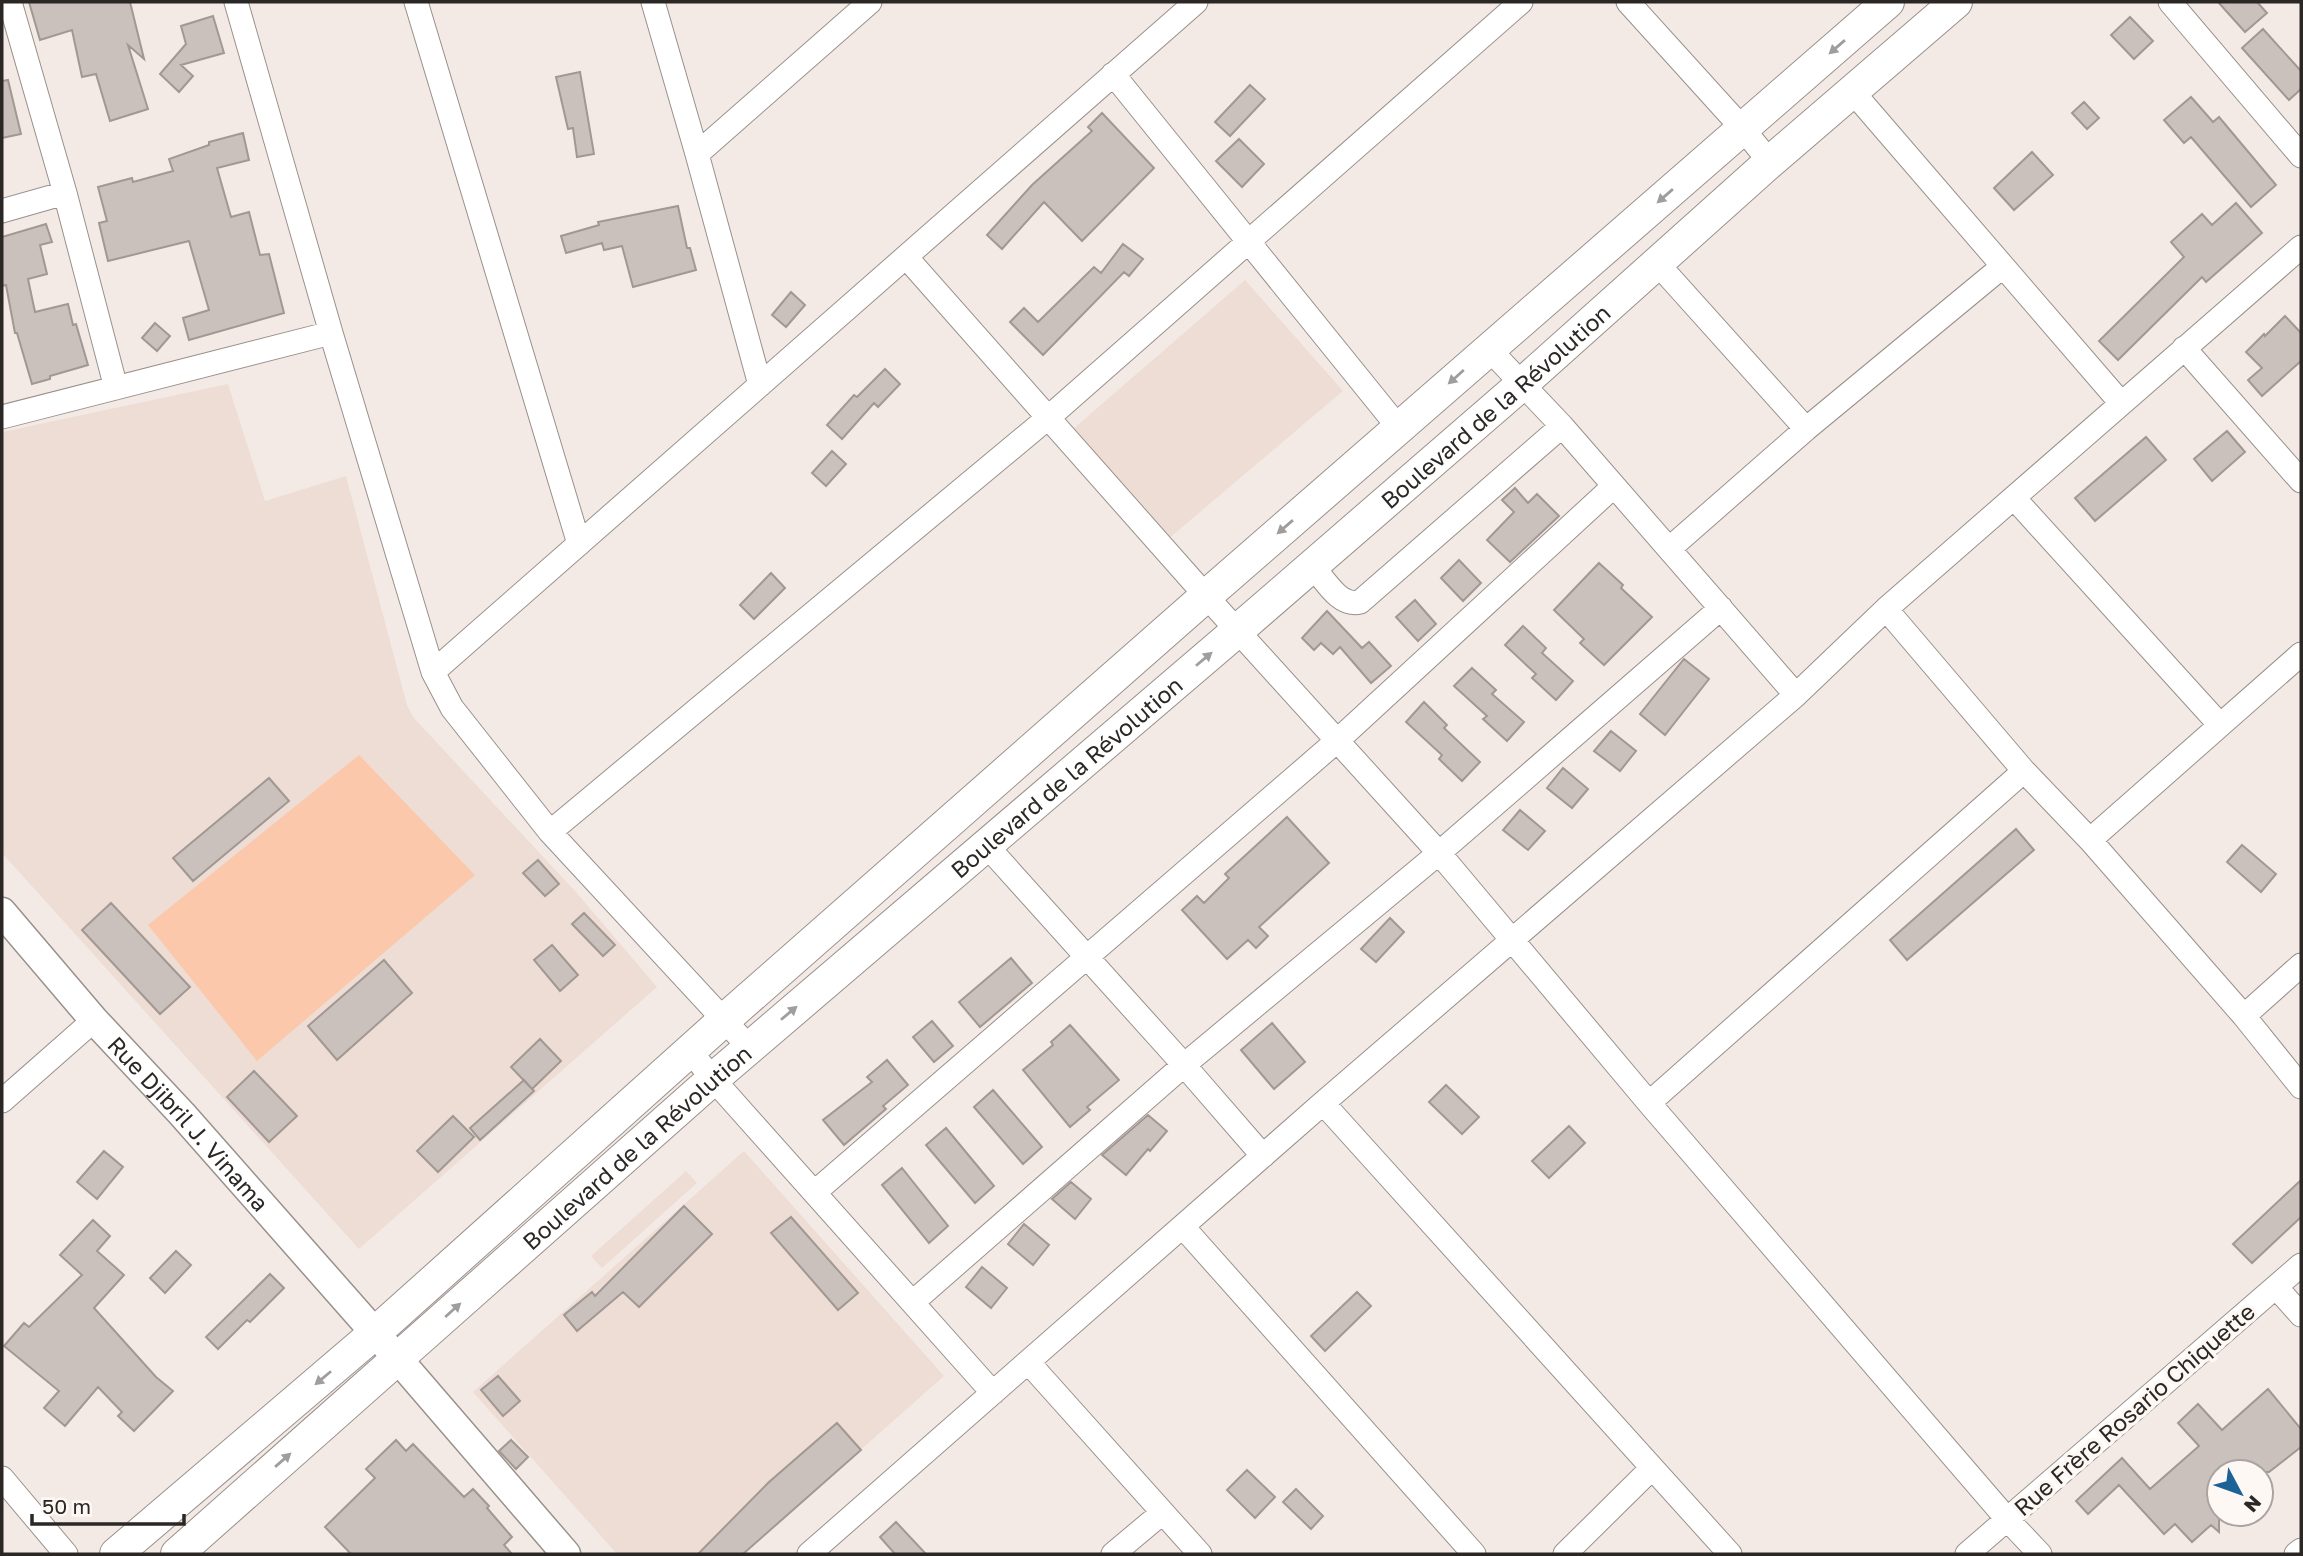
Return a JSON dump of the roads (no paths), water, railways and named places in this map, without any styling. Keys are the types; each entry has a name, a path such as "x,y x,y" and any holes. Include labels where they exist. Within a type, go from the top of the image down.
{"main road":[{"name":"Boulevard de la Révolution","path":"116,1554 375,1334 723,1020 1888,2"},
{"name":"Boulevard de la Révolution","path":"177,1554 749,1047 1237,631 1956,2"}],"street":[{"path":"10,2 65,193 116,388"},
{"path":"236,2 331,333 433,672 452,708 550,832 749,1047"},
{"path":"416,2 579,544"},
{"path":"653,2 760,385"},
{"path":"697,154 870,2"},
{"path":"433,672 1196,2"},
{"path":"550,832 1049,418 1521,2"},
{"path":"1628,2 1770,162"},
{"path":"2170,2 2301,156"},
{"path":"1114,74 1399,428"},
{"path":"1852,92 2121,403"},
{"path":"2,211 65,193"},
{"path":"809,1554 1323,1103 1796,695 1886,609 2301,247"},
{"path":"906,257 1237,631 1439,853 1649,1102 2040,1554"},
{"path":"1656,262 1806,429"},
{"path":"1669,550 1806,429 2002,267"},
{"path":"2,416 331,333"},
{"path":"2184,348 2301,481"},
{"path":"1489,349 1562,426 1796,695"},
{"path":"1312,565 1343,601 1351,604 1360,602 1562,426"},
{"path":"815,1192 1338,740 1614,486"},
{"path":"2014,498 2220,725"},
{"path":"913,1302 1184,1065 1439,853 1721,608"},
{"path":"1886,609 2024,771 2090,841 2244,1016 2301,1087"},
{"path":"2090,841 2301,654"},
{"path":"1649,1102 2024,771"},
{"path":"986,845 1263,1156"},
{"name":"Rue Djibril J. Vinama","path":"2,912 94,1020 182,1114 398,1359 566,1554"},
{"path":"2244,1016 2301,965"},
{"path":"2,1101 94,1020"},
{"path":"690,1051 993,1393"},
{"path":"1323,1103 1730,1554"},
{"path":"1183,1227 1474,1554"},
{"name":"Rue Frère Rosario Chiquette","path":"1967,1554 2301,1265"},
{"path":"2276,1287 2301,1315"},
{"path":"1028,1362 1200,1554"},
{"path":"1565,1554 1652,1468"},
{"path":"2,1478 66,1554"},
{"path":"1113,1554 1162,1513"},
{"path":"2297,1554 2301,1550"}]}
